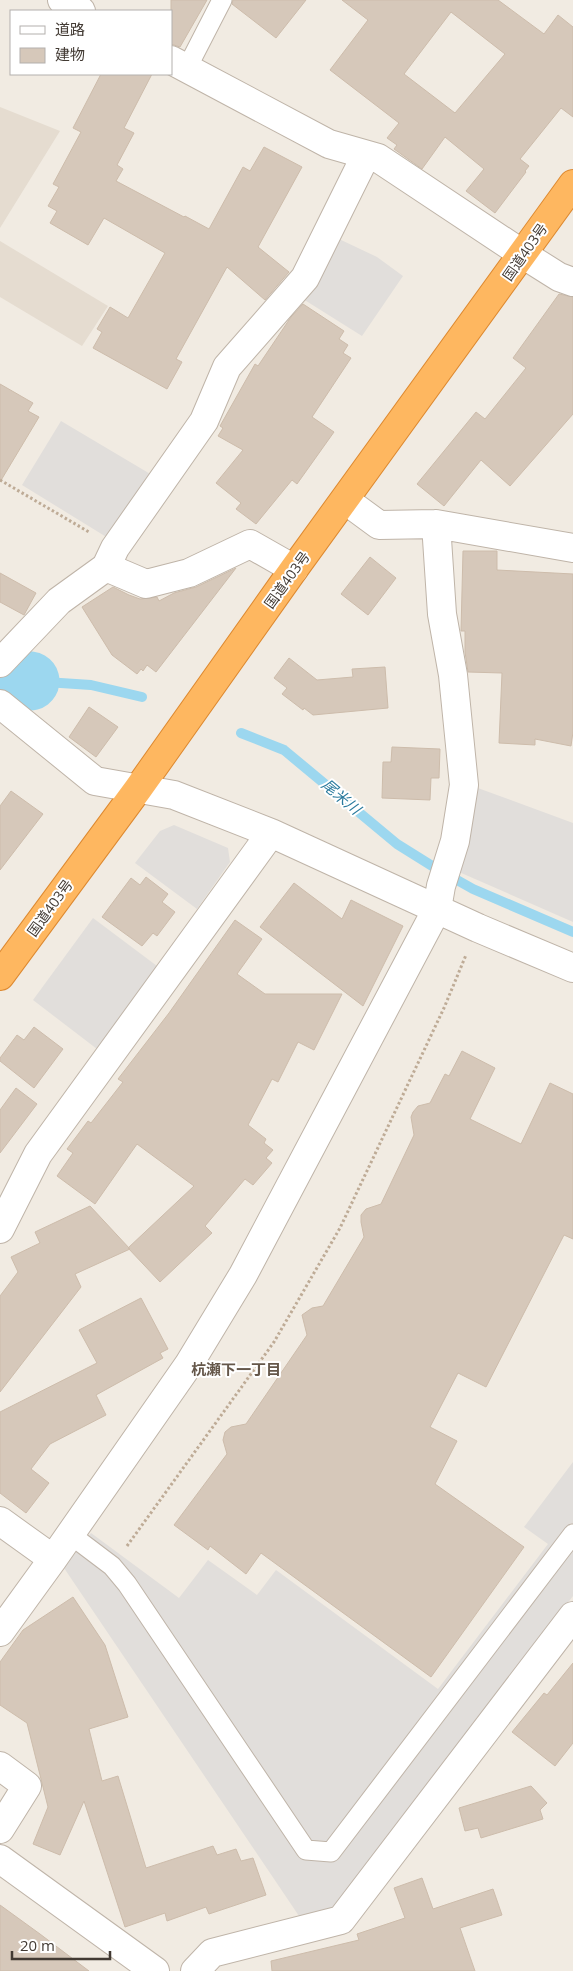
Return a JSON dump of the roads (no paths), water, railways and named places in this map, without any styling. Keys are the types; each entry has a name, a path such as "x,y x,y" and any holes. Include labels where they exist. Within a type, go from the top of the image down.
{"highway":[{"name":"国道403号","path":"0,976 138,789 294,569 524,255 573,184"}],"street":[{"path":"62,0 79,10"},
{"path":"179,64 329,144 378,158 524,255 559,277 573,282"},
{"path":"0,663 59,601 111,557 204,421 227,368 305,278 366,155"},
{"path":"345,500 379,525 436,524 573,548"},
{"path":"0,1632 71,1535 189,1364 243,1276 437,909 441,886 455,841 464,784 453,675 442,614 436,524"},
{"path":"111,557 146,584 189,573 250,544 294,569"},
{"path":"0,704 96,781 174,795 270,833 573,968"},
{"path":"0,1229 38,1154 270,833"},
{"path":"0,1520 53,1558"},
{"path":"203,1968 212,1953 341,1920 573,1616"},
{"path":"0,1766 27,1786 0,1829"},
{"path":"0,1859 155,1971"}],"lane":[{"path":"179,64 222,0"},
{"path":"71,1535 112,1566 127,1584 306,1850 331,1852 573,1534"}],"waterway":[{"name":"尾米川","path":"15,679 30,681"},
{"path":"30,681 91,685 142,697"},
{"name":"尾米川","path":"241,733 284,750 397,844 437,869"},
{"name":"尾米川","path":"457,880 473,889 573,932"}],"district":[{"name":"杭瀬下一丁目","path":"236,1370"}]}
